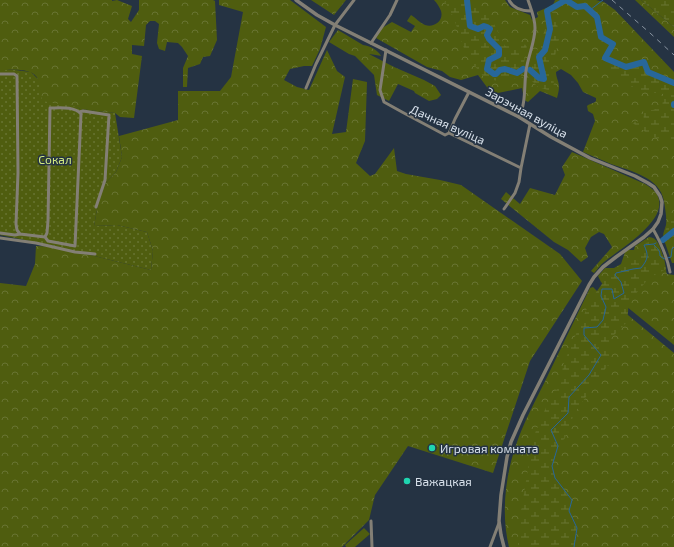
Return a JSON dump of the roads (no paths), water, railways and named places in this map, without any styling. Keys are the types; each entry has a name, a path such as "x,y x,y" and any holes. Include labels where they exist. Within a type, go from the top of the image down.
{"street":[{"name":"Зарэчная вуліца","path":"296,0 335,26 519,117 590,158 635,176 648,183 654,187 662,202 661,214 653,229"},
{"path":"306,88 335,26 354,0"},
{"path":"371,43 390,14 397,0"},
{"path":"509,0 514,7 525,11 531,11"},
{"path":"519,117 524,100 526,70 535,28 528,0"},
{"name":"Дачная вуліца","path":"386,50 380,86 380,94 384,102 445,135 449,133 521,168"},
{"path":"0,74 14,74 17,76 18,173 16,224 17,230 20,234"},
{"path":"449,133 469,92"},
{"path":"44,238 48,233 50,108 74,109 80,113 83,112 109,115 105,180 96,207"},
{"path":"0,233 15,235 20,234 44,238 48,241 75,246 80,113"},
{"path":"504,209 515,193 519,182 530,124"},
{"path":"504,547 500,521 501,495 504,471 511,442 523,415 589,285 603,267 616,256 636,244 653,229 661,243 668,261 670,272"},
{"path":"36,243 37,237"},
{"path":"0,238 36,243 75,252 95,254"},
{"path":"371,521 372,547"},
{"path":"490,547 500,521"}],"waterway":[{"path":"467,0 470,26 478,29 484,26 490,29 487,35 499,49 499,55 489,60 487,69 494,74 505,69 517,73 523,69"},
{"path":"530,70 539,78 544,79 539,57 545,50 550,29 547,11 566,0 577,7 585,6 597,17 601,37 613,44 605,58 626,67 644,62 648,72 674,83"},
{"path":"590,10 603,0"},
{"path":"663,240 674,231"},
{"path":"574,547 577,528 569,511 572,500 555,478 552,466 558,446 551,430 568,413 569,397 589,375 601,355 584,335 584,328 597,327 603,320 606,307 601,296 602,289 612,289 614,299 624,293 621,282 615,275 616,273 641,268 647,257 647,252 644,245 656,243"},
{"path":"654,245 658,249 660,256 664,259 671,257 672,249 674,247"}],"railway":[{"path":"612,0 674,55"}],"place":[{"name":"Игровая комната","path":"432,448"},
{"name":"Важацкая","path":"407,481"}],"park label":[{"name":"Сокал","path":"55,159"}]}
